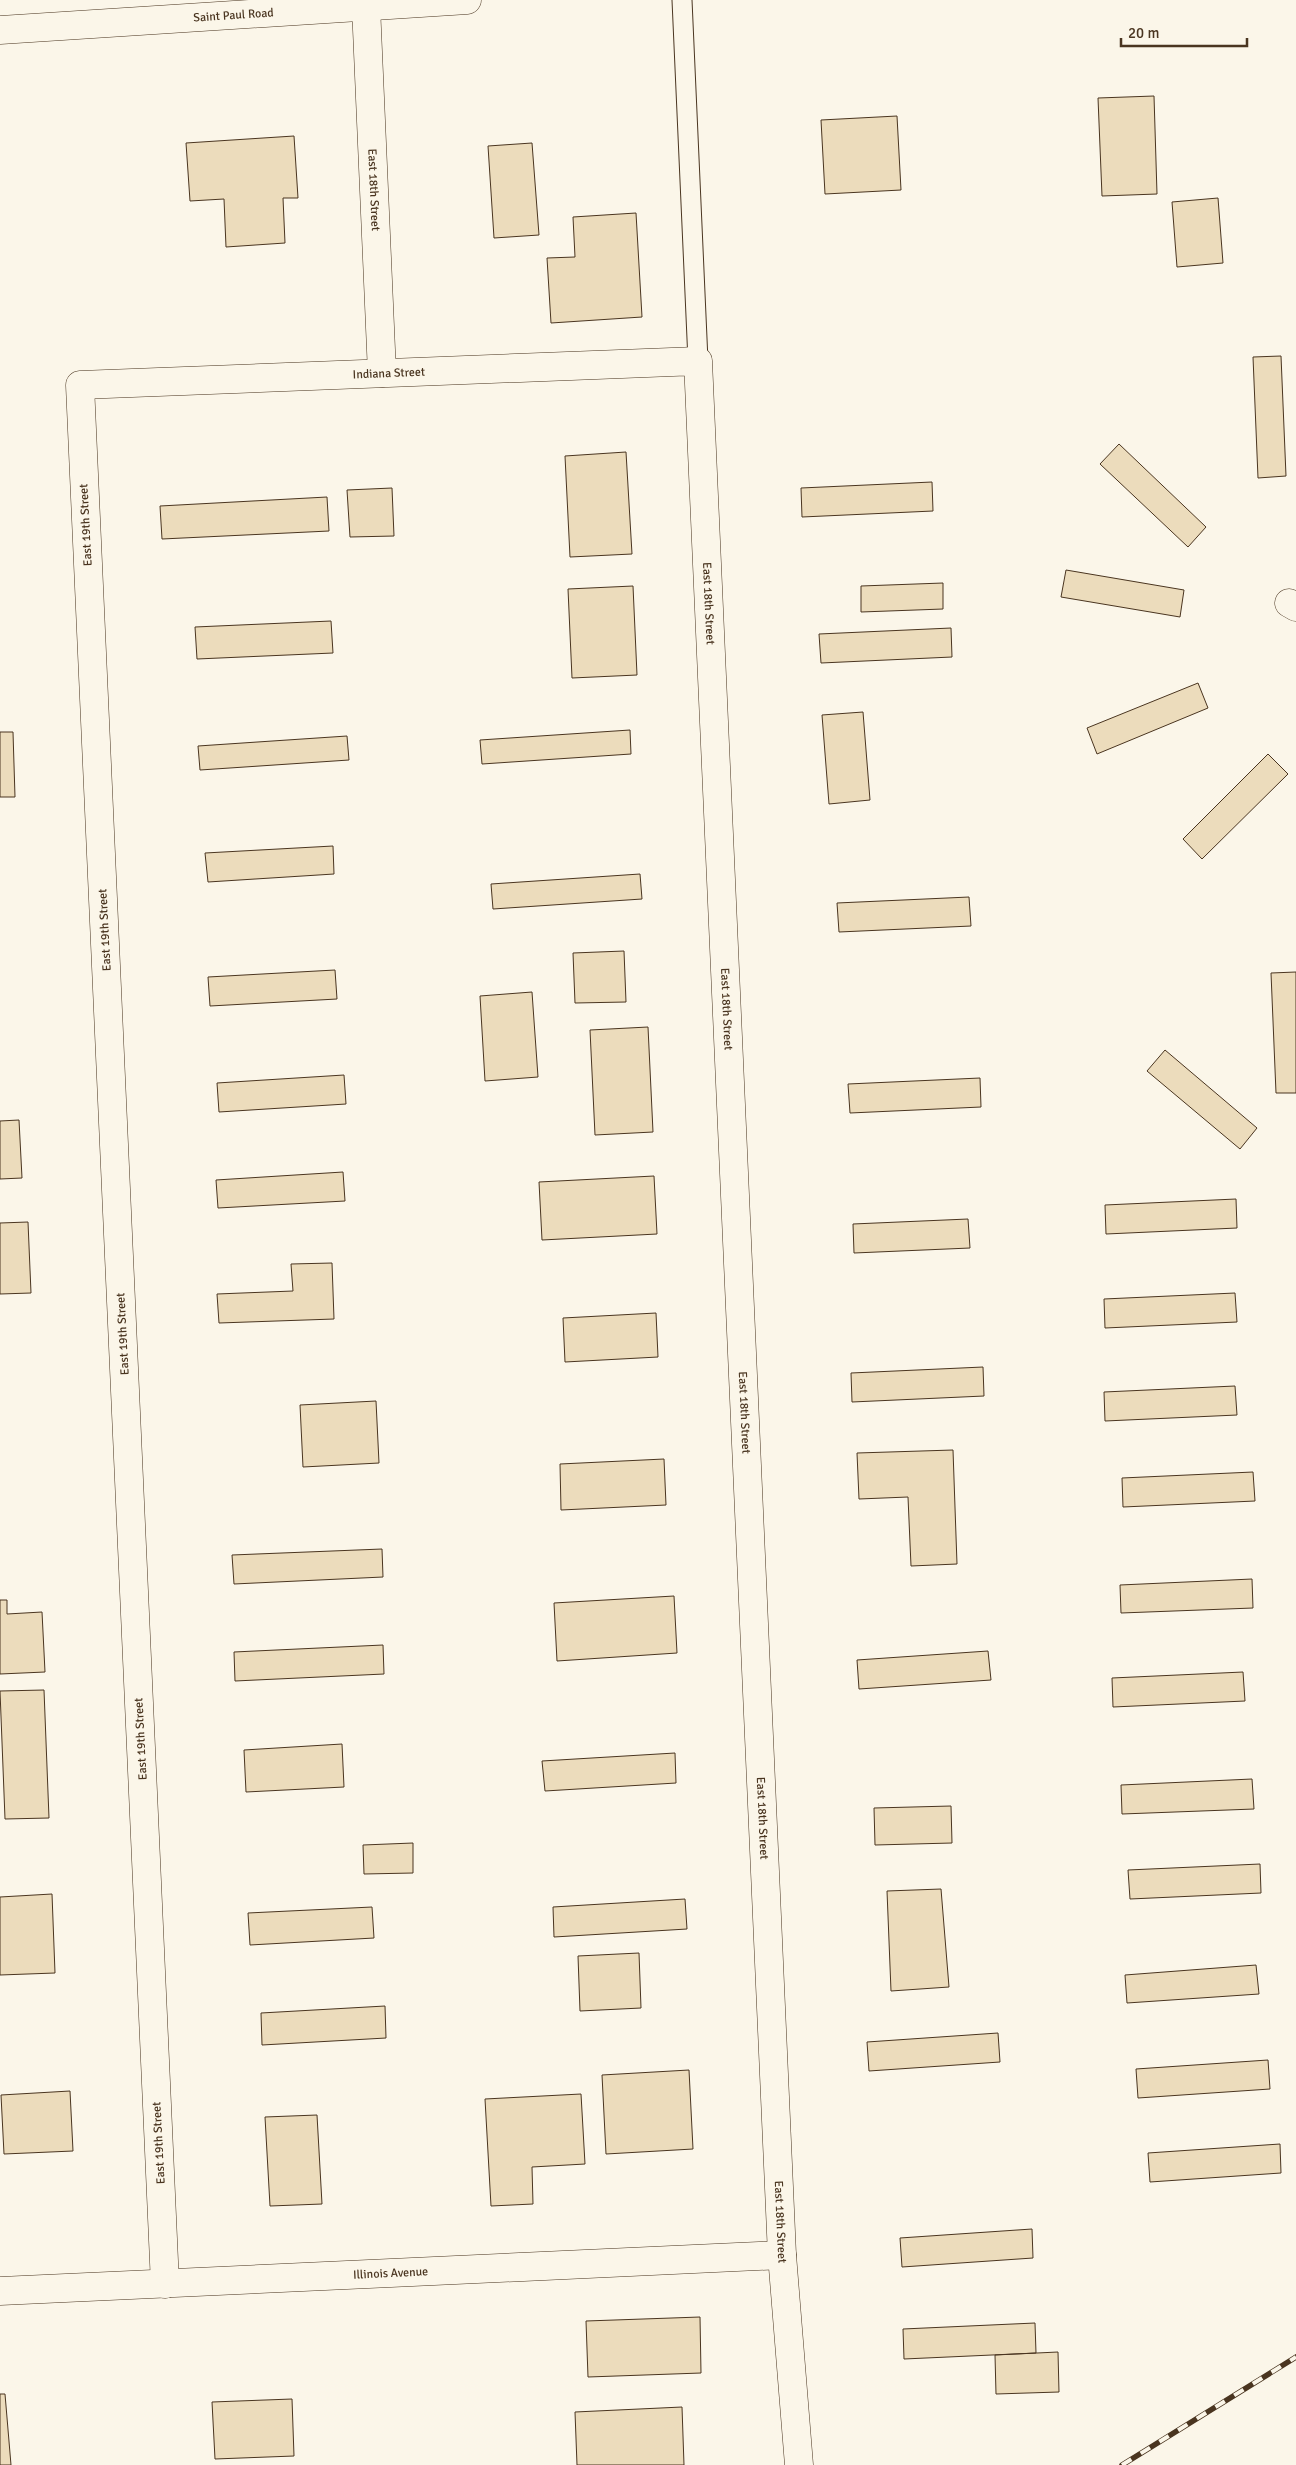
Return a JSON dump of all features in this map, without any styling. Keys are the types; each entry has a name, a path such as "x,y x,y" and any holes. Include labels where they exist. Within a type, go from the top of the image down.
{"street":[{"name":"Saint Paul Road","path":"0,30 467,0"},
{"name":"East 18th Street","path":"366,6 382,373"},
{"name":"East 18th Street","path":"698,361 782,2255 798,2465"},
{"name":"Indiana Street","path":"80,385 698,361"},
{"name":"East 19th Street","path":"80,385 165,2284"},
{"name":"Illinois Avenue","path":"0,2292 782,2255"}],"lane":[{"path":"682,0 698,361"}],"building":[{"path":"1154,96 1157,194 1102,196 1098,98"},
{"path":"897,116 901,190 825,194 821,120"},
{"path":"294,136 298,198 283,198 285,243 226,247 224,199 190,201 186,143"},
{"path":"532,143 539,235 494,238 488,146"},
{"path":"1218,198 1223,263 1177,267 1172,202"},
{"path":"636,213 642,317 551,323 547,258 575,257 573,217"},
{"path":"1281,356 1286,476 1258,478 1253,357"},
{"path":"1119,444 1206,527 1188,547 1100,464"},
{"path":"626,452 632,554 570,557 565,456"},
{"path":"932,482 933,511 802,517 801,488"},
{"path":"392,488 394,536 350,537 347,490"},
{"path":"327,497 329,531 162,539 160,506"},
{"path":"1066,570 1184,590 1180,617 1061,597"},
{"path":"943,583 943,609 861,612 861,586"},
{"path":"633,586 637,675 572,678 568,589"},
{"path":"331,621 333,653 197,659 195,627"},
{"path":"951,628 952,657 821,663 819,634"},
{"path":"1198,683 1208,708 1097,754 1087,728"},
{"path":"863,712 870,800 829,804 822,715"},
{"path":"630,730 631,754 482,764 480,740"},
{"path":"0,732 13,732 15,797 0,797"},
{"path":"347,736 349,760 200,770 198,746"},
{"path":"1268,754 1288,774 1202,859 1183,839"},
{"path":"333,846 334,874 208,882 205,853"},
{"path":"640,874 642,899 493,909 491,884"},
{"path":"969,897 971,926 839,932 837,903"},
{"path":"624,951 626,1002 575,1003 573,953"},
{"path":"335,970 337,999 210,1006 208,977"},
{"path":"1296,972 1296,1093 1276,1093 1271,973"},
{"path":"532,992 538,1077 485,1081 480,996"},
{"path":"648,1027 653,1132 595,1135 590,1030"},
{"path":"1165,1050 1257,1128 1240,1149 1147,1071"},
{"path":"344,1075 346,1104 219,1112 217,1083"},
{"path":"980,1078 981,1107 850,1113 848,1084"},
{"path":"19,1120 22,1178 0,1179 0,1121"},
{"path":"343,1172 345,1201 218,1208 216,1180"},
{"path":"654,1176 657,1234 542,1240 539,1182"},
{"path":"1236,1199 1237,1228 1106,1234 1105,1205"},
{"path":"968,1219 970,1248 854,1253 853,1224"},
{"path":"28,1222 31,1293 0,1294 0,1223"},
{"path":"332,1263 334,1319 219,1323 217,1294 293,1291 291,1264"},
{"path":"1235,1293 1237,1322 1105,1328 1104,1299"},
{"path":"656,1313 658,1357 565,1362 563,1318"},
{"path":"983,1367 984,1396 852,1402 851,1373"},
{"path":"1235,1386 1237,1415 1105,1421 1104,1392"},
{"path":"376,1401 379,1463 303,1467 300,1405"},
{"path":"953,1450 957,1564 911,1566 908,1497 859,1499 857,1453"},
{"path":"664,1459 666,1505 561,1510 560,1464"},
{"path":"1253,1472 1255,1501 1123,1507 1122,1478"},
{"path":"382,1549 383,1577 234,1584 232,1555"},
{"path":"1252,1579 1253,1608 1121,1613 1120,1585"},
{"path":"674,1596 677,1653 557,1661 554,1603"},
{"path":"0,1600 7,1600 7,1614 42,1612 45,1672 0,1674"},
{"path":"383,1645 384,1674 235,1681 234,1652"},
{"path":"988,1651 991,1680 859,1689 857,1660"},
{"path":"1243,1672 1245,1701 1113,1707 1112,1678"},
{"path":"44,1690 49,1818 5,1819 0,1691"},
{"path":"342,1744 344,1787 246,1792 244,1750"},
{"path":"675,1753 676,1783 545,1791 542,1761"},
{"path":"1252,1779 1254,1809 1122,1814 1121,1785"},
{"path":"951,1806 952,1843 875,1845 874,1808"},
{"path":"413,1843 413,1873 364,1874 363,1845"},
{"path":"1260,1864 1261,1893 1130,1899 1128,1870"},
{"path":"941,1889 949,1987 891,1991 887,1891"},
{"path":"52,1894 55,1973 0,1975 0,1897"},
{"path":"685,1899 687,1929 554,1937 553,1907"},
{"path":"372,1907 374,1938 250,1945 248,1913"},
{"path":"639,1953 641,2008 580,2011 578,1956"},
{"path":"1256,1965 1259,1994 1127,2003 1125,1975"},
{"path":"385,2006 386,2038 262,2045 261,2013"},
{"path":"998,2033 1000,2062 869,2071 867,2042"},
{"path":"1268,2060 1270,2089 1138,2098 1136,2069"},
{"path":"689,2070 693,2149 606,2154 602,2075"},
{"path":"70,2091 73,2151 4,2154 1,2095"},
{"path":"581,2094 585,2164 532,2167 533,2204 491,2206 485,2099"},
{"path":"317,2115 322,2204 270,2206 265,2117"},
{"path":"1280,2144 1281,2173 1150,2182 1148,2153"},
{"path":"1032,2229 1033,2258 902,2267 900,2238"},
{"path":"700,2317 701,2373 588,2377 586,2321"},
{"path":"1035,2323 1036,2353 904,2359 903,2329"},
{"path":"1058,2352 1059,2392 996,2394 995,2355"},
{"path":"0,2394 5,2394 11,2465 0,2465"},
{"path":"292,2399 294,2456 215,2459 212,2402"},
{"path":"682,2407 684,2465 577,2465 575,2412"}],"railway":[{"path":"1122,2465 1296,2357"}]}
